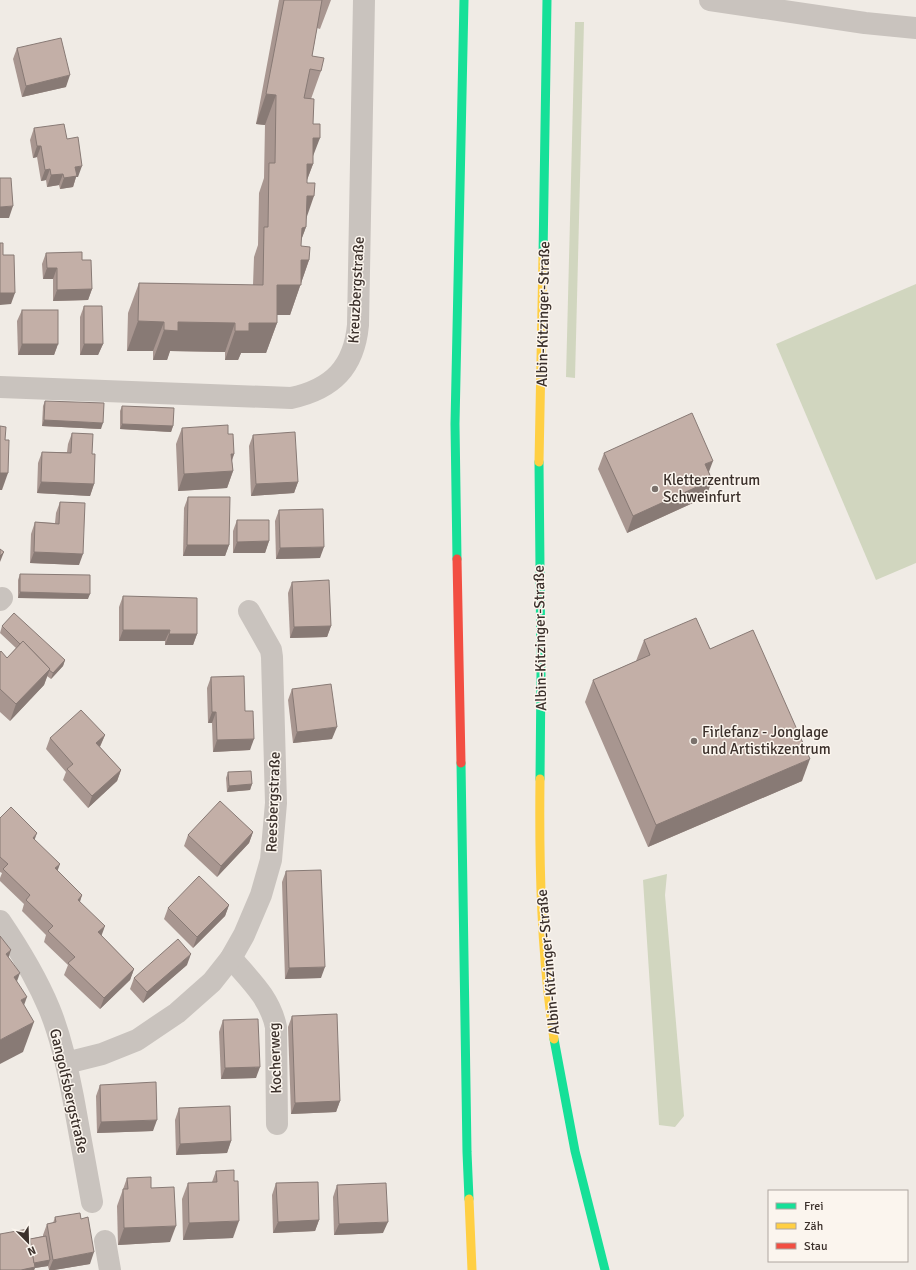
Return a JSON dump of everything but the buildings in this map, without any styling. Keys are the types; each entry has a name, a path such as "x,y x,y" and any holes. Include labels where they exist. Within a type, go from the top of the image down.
{"street":[{"name":"Kreuzbergstraße","path":"0,387 291,398 306,395 320,388 336,377 347,365 357,339 364,0"},
{"path":"464,0 455,424 466,1144 472,1270"},
{"name":"Albin-Kitzinger-Straße","path":"547,0 539,491 541,684 540,897 544,949 558,1066 574,1152 605,1270"},
{"path":"710,0 865,23 916,28"},
{"name":"Reesbergstraße","path":"66,1063 102,1054 137,1040 177,1013 212,982 231,958 244,935 261,895 271,860 276,803 271,650 249,610"},
{"name":"Gangolfsbergstraße","path":"0,921 20,950 37,981 50,1010 61,1043 92,1202"},
{"name":"Kocherweg","path":"231,958 266,1000 273,1014 276,1027 277,1124"},
{"path":"106,1241 110,1270"}],"green space":[{"path":"575,22 584,22 575,378 566,377"},
{"path":"916,284 916,563 876,580 776,344"},
{"path":"667,874 665,895 684,1116 675,1127 659,1125 643,880"}],"traffic: fast":[{"path":"457,559 455,424 464,0"},
{"path":"543,256 547,0"},
{"path":"539,462 541,674 540,779"},
{"path":"461,763 469,1199"},
{"path":"554,1039 575,1151 605,1270"}],"traffic: slow":[{"path":"539,462 543,256"},
{"path":"540,779 542,909 546,974 554,1039"},
{"path":"469,1199 472,1270"}],"traffic: jam":[{"path":"457,559 461,763"}],"place":[{"name":"Kletterzentrum Schweinfurt","path":"655,489"},
{"name":"Firlefanz - Jonglage und Artistikzentrum","path":"694,741"}]}
